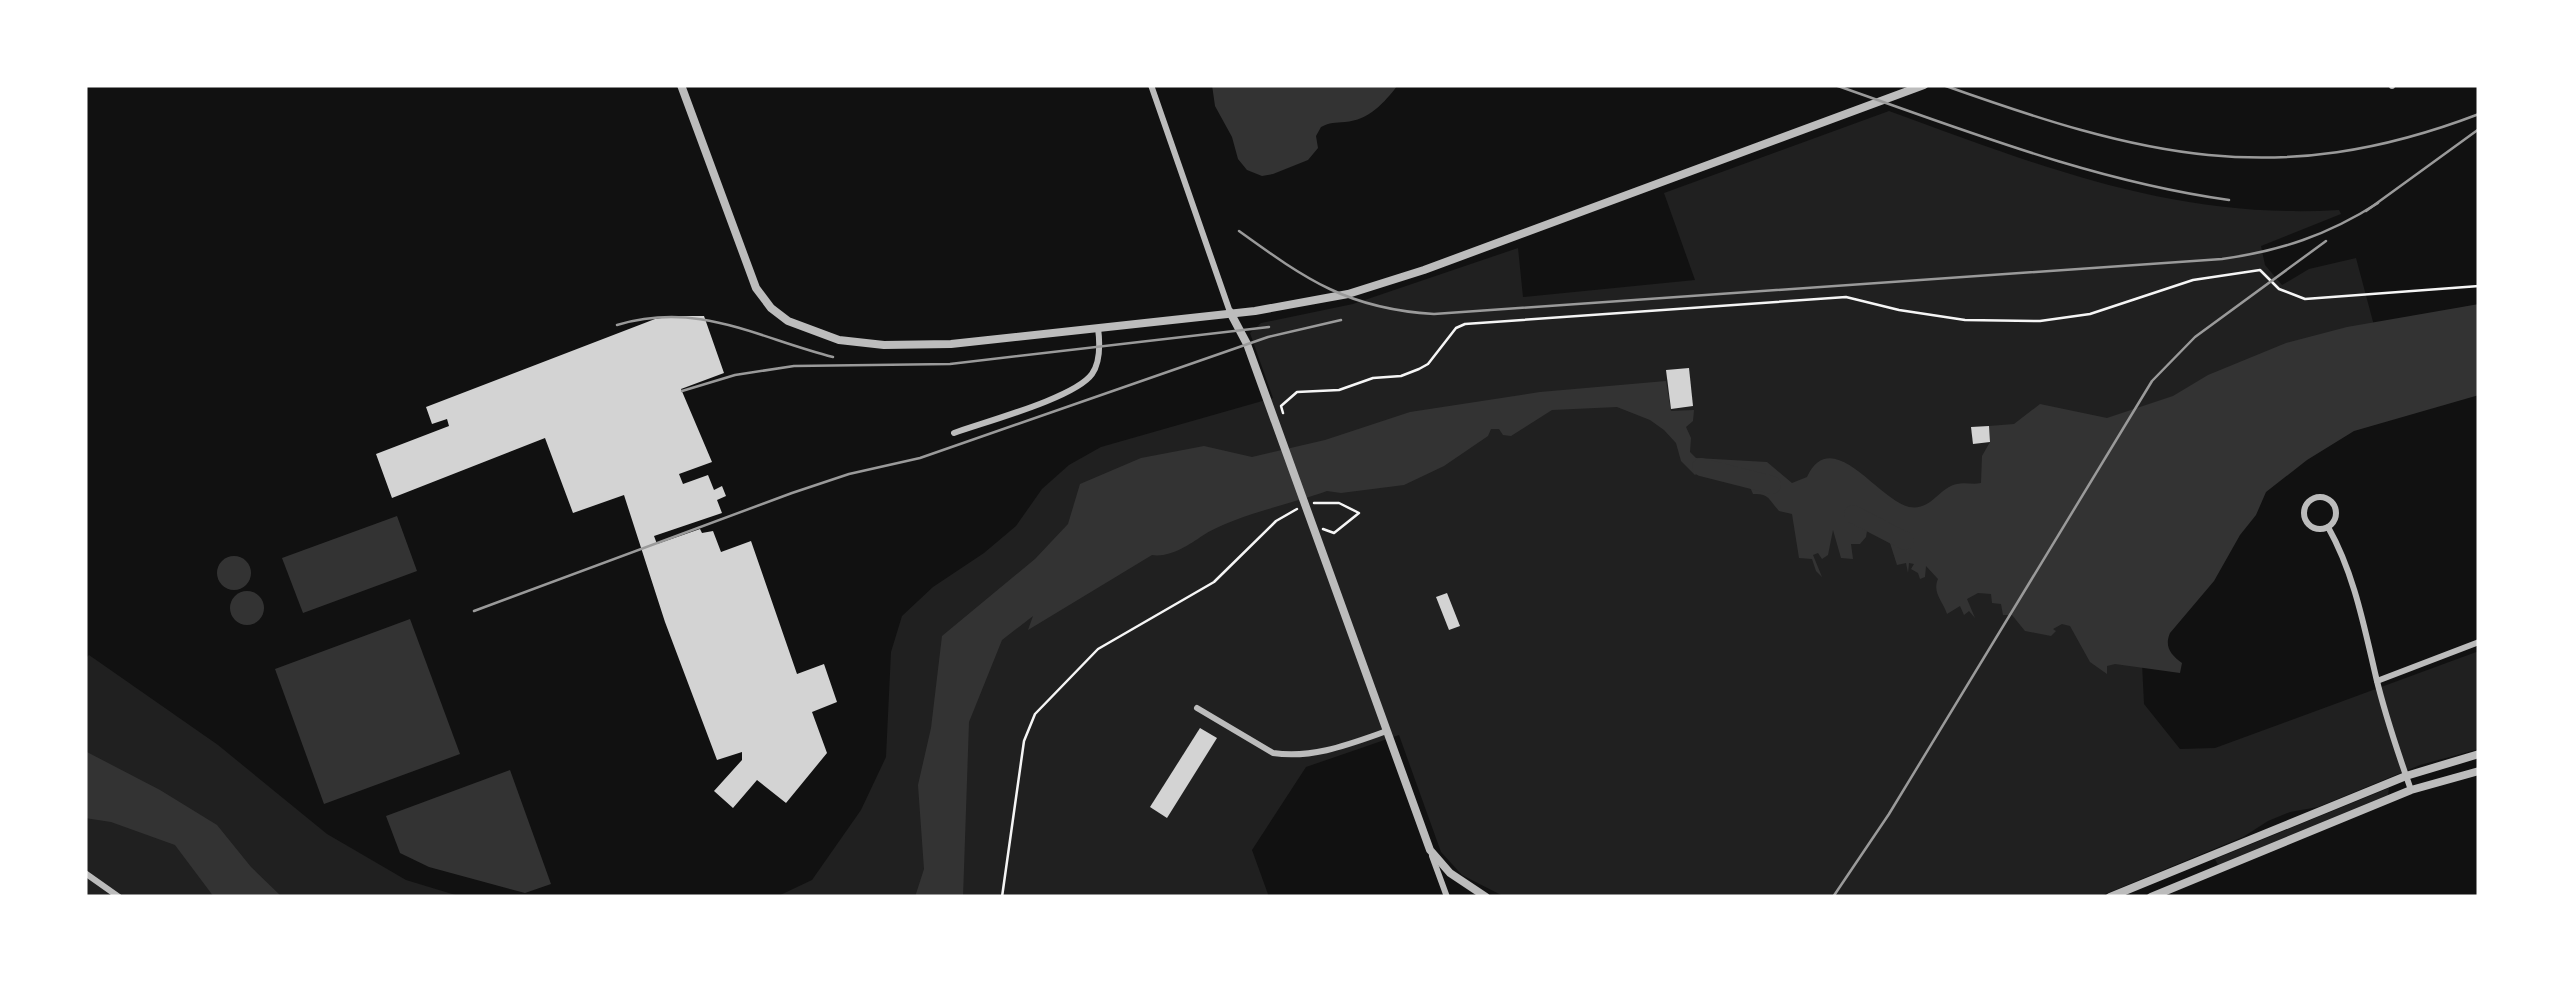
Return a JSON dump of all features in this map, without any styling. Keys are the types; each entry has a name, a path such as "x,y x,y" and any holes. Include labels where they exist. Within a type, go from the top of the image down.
{"street":[{"path":"682,85 751,277 763,298 788,321 829,337 862,344 951,344 1329,299 1394,280 1924,85"},
{"path":"1151,85 1230,312 1247,344 1314,518 1447,895 1437,897"},
{"path":"954,433 1080,385 1097,363 1098,328"},
{"path":"2321,498 2334,506 2334,520 2328,527 2313,528 2306,520 2305,509 2311,501 2321,498"},
{"path":"2328,527 2341,550 2363,618 2377,680 2411,790"},
{"path":"2377,680 2479,642"},
{"path":"1198,708 1273,753 1284,755 1337,748 1387,731"},
{"path":"2110,897 2406,776 2479,754"},
{"path":"2151,897 2411,790 2479,771"},
{"path":"1430,850 1450,873 1486,897"},
{"path":"85,873 118,897"}],"path":[{"path":"1281,406 1297,392 1334,392 1374,378 1419,370 1464,324 1846,297 1965,320 2040,321 2090,314 2193,280 2260,270 2279,289 2304,299 2479,286"},
{"path":"1002,897 1024,740 1035,714 1098,649 1214,582 1276,521 1295,510 1328,500 1359,514 1334,534 1324,530 1314,518"}],"shaded area":[{"path":"1212,85 1398,85 1369,114 1321,127 1316,136 1318,148 1308,160 1262,176 1247,170 1238,159 1232,137 1215,106"},
{"path":"1889,111 2054,169 2164,198 2278,211 2339,210 2341,214 2261,246 2265,265 2282,285 2309,269 2356,258 2392,393 2298,437 2140,623 2144,704 2180,749 2215,748 2479,651 2479,749 2420,765 2318,807 2290,812 2243,837 2098,897 1505,897 1462,875 1441,852 1399,735 1306,767 1252,850 1269,897 776,897 812,880 861,810 886,757 891,652 902,616 933,587 1016,526 1042,489 1069,465 1101,447 1273,398 1250,333 1261,323 1353,304 1518,248 1523,297 1695,280 1664,193"},
{"path":"2479,304 2479,395 2354,431 2266,492 2214,581 2170,633 2168,647 2182,663 2180,673 2115,664 2107,666 2107,674 2090,662 2070,626 2062,624 2053,629 2056,631 2051,636 2025,631 2012,615 2003,615 2001,604 1992,603 1991,594 1978,593 1967,599 1975,618 1969,611 1964,615 1960,606 1947,614 1937,593 1938,579 1926,566 1925,577 1920,579 1911,569 1914,564 1909,563 1908,573 1906,563 1897,565 1883,521 1868,525 1860,544 1851,544 1853,559 1841,558 1833,530 1828,555 1822,559 1818,553 1813,555 1822,577 1812,559 1799,558 1792,514 1779,511 1765,496 1753,494 1744,473 1702,469 1695,475 1681,461 1676,443 1664,430 1617,407 1552,410 1511,436 1491,429 1488,436 1444,466 1404,485 1341,493 1327,491 1245,516 1179,550 1152,555 1028,630 1033,616 1002,640 969,722 963,897 915,897 924,869 918,785 931,728 942,636 1035,559 1068,524 1080,484 1141,458 1204,446 1252,457 1325,440 1410,412 1540,392 1666,381 1671,411 1694,410 1693,421 1686,427 1691,438 1690,452 1696,458 1767,462 1792,483 1807,477 1817,463 1829,458 1856,469 1897,502 1917,507 1929,503 1950,486 1981,483 1982,456 1990,442 1989,426 2014,424 2040,404 2107,418 2173,396 2208,375 2286,343 2347,327"},
{"path":"397,516 417,571 303,613 282,558"},
{"path":"234,556 246,561 251,573 246,585 234,590 222,585 217,573 222,561"},
{"path":"247,591 259,596 264,608 259,620 247,625 235,620 230,608 235,596"},
{"path":"410,619 460,754 324,804 275,669"},
{"path":"89,655 218,745 327,834 406,880 462,897 85,897 85,659"},
{"path":"85,751 217,825 282,897 214,897 175,845 111,822 85,818"},
{"path":"510,770 551,884 525,893 429,867 400,853 386,816"},
{"path":"2389,788 2388,795 2218,865 2215,859"}],"building":[{"path":"704,316 724,373 681,389 712,462 679,474 683,484 708,475 714,490 722,486 726,496 717,500 722,513 654,536 657,544 700,529 702,533 713,531 721,552 751,541 797,674 824,664 837,702 812,712 827,753 786,803 757,780 733,808 714,791 742,760 742,752 717,760 665,622 624,495 573,513 545,438 392,498 376,454 449,426 447,419 432,424 426,407 655,319"},
{"path":"1689,368 1693,406 1671,409 1666,370"},
{"path":"1989,426 1990,442 1973,444 1971,427"},
{"path":"1447,593 1460,626 1449,630 1436,597"},
{"path":"1200,728 1217,738 1167,818 1150,807"}],"waterway":[{"path":"1701,467 1772,485"},
{"path":"1853,514 1905,541"}],"railway":[{"path":"1835,85 2079,167 2229,200"},
{"path":"1943,85 2081,130 2145,146 2208,155 2272,158 2337,152 2405,138 2479,114"},
{"path":"2366,211 2479,129"},
{"path":"1239,231 1330,289 1377,306 1434,314 2222,259 2303,240 2378,203"},
{"path":"1833,897 1889,814 2152,381 2195,337 2326,241"},
{"path":"617,325 674,317 701,319 833,357"},
{"path":"474,611 792,493 849,474 920,458 1268,337 1341,320"},
{"path":"682,391 735,375 794,366 950,364 1269,327"}]}
